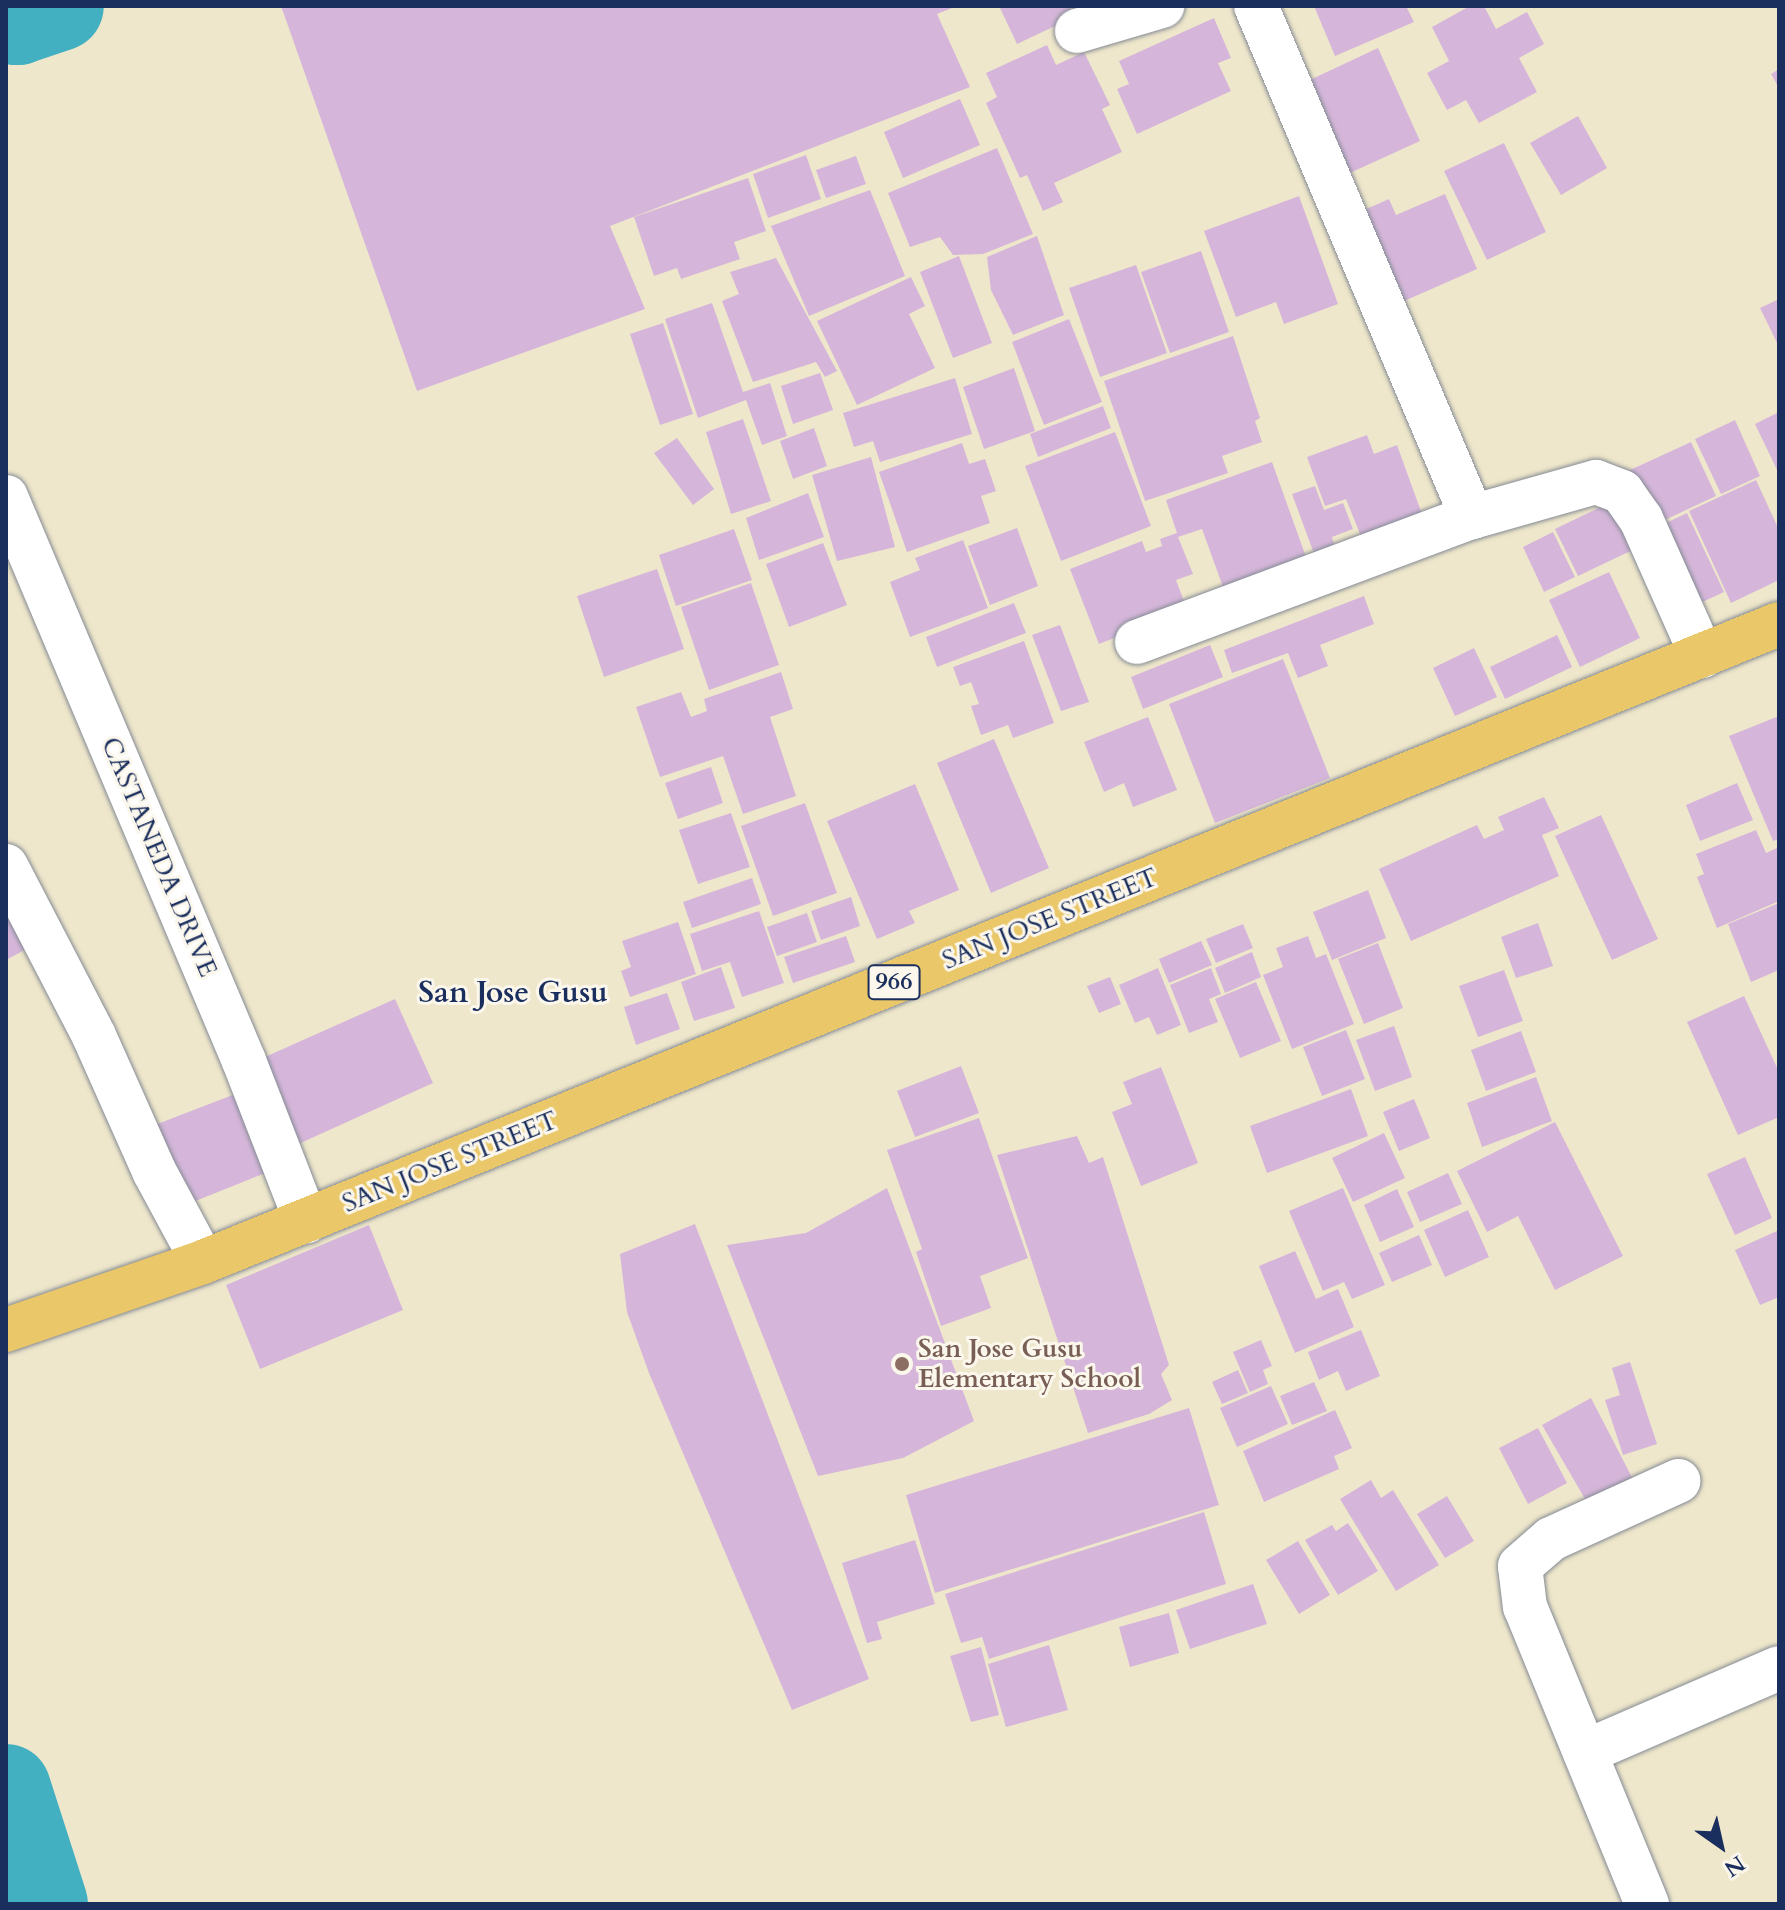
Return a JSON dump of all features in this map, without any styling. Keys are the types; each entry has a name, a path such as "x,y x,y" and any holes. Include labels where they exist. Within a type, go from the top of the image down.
{"main road":[{"name":"SAN JOSE STREET","path":"6,1330 203,1262 306,1221 1779,624"}],"street":[{"path":"1077,31 1162,6"},
{"path":"1256,6 1472,517"},
{"path":"1137,642 1472,517 1596,482 1622,492 1641,519 1702,656"},
{"name":"CASTANEDA DRIVE","path":"6,497 238,1047 306,1221"},
{"path":"6,866 94,1036 154,1171 203,1262"},
{"path":"1647,1904 1525,1607 1520,1566 1551,1539 1678,1481"},
{"path":"1585,1752 1779,1668"}],"building":[{"path":"281,6 957,6 937,14 970,87 610,226 645,309 417,391"},
{"path":"999,6 1069,6 1074,17 1017,44"},
{"path":"1314,6 1406,6 1414,22 1335,56"},
{"path":"1470,6 1484,6 1496,29 1527,12 1544,44 1519,58 1537,92 1479,123 1466,100 1447,110 1427,73 1449,61 1432,27"},
{"path":"1214,18 1231,58 1218,63 1231,91 1137,134 1117,89 1129,84 1119,61"},
{"path":"1047,45 1056,65 1084,52 1110,105 1102,109 1122,152 1054,183 1063,202 1043,211 1027,175 1020,178 986,103 997,97 986,73"},
{"path":"1378,48 1420,141 1339,178 1297,86"},
{"path":"1779,69 1779,88 1771,74"},
{"path":"960,99 980,145 903,178 884,132"},
{"path":"1578,116 1607,168 1561,195 1530,143"},
{"path":"1504,143 1546,232 1487,260 1444,171"},
{"path":"997,148 1033,234 983,254 953,255 940,237 910,247 888,193"},
{"path":"806,155 821,199 768,218 753,174"},
{"path":"856,156 866,184 826,198 816,170"},
{"path":"748,178 766,231 734,242 740,259 681,279 677,268 654,276 634,217"},
{"path":"870,190 905,276 809,316 771,226"},
{"path":"1445,194 1477,269 1386,309 1346,218 1389,199 1396,215"},
{"path":"1299,196 1338,304 1284,324 1276,302 1236,317 1204,231"},
{"path":"1037,236 1064,315 1013,335 991,290 987,257"},
{"path":"1201,251 1229,332 1170,353 1141,272"},
{"path":"959,256 992,343 953,358 920,272"},
{"path":"776,258 837,371 825,377 816,362 753,382 722,301 739,294 730,272"},
{"path":"1136,265 1167,353 1100,377 1069,288"},
{"path":"911,277 925,306 909,314 935,368 857,405 817,321"},
{"path":"1779,299 1779,347 1760,308"},
{"path":"712,303 743,392 770,383 787,436 762,445 746,400 698,418 665,319"},
{"path":"1069,319 1102,402 1044,425 1012,342"},
{"path":"663,323 693,414 660,425 630,334"},
{"path":"1233,336 1260,418 1255,421 1262,442 1222,456 1228,473 1145,501 1104,381"},
{"path":"1014,368 1035,431 984,449 963,387"},
{"path":"820,373 833,410 793,424 781,386"},
{"path":"955,378 972,434 880,462 873,441 854,447 843,413"},
{"path":"1103,406 1111,428 1038,457 1030,434"},
{"path":"1779,412 1779,474 1755,424"},
{"path":"743,419 771,501 731,514 706,432"},
{"path":"1735,420 1760,476 1721,494 1695,439"},
{"path":"814,428 827,466 793,479 780,441"},
{"path":"1115,432 1151,526 1061,561 1025,466"},
{"path":"1367,435 1374,454 1397,445 1423,517 1362,539 1346,499 1325,506 1307,457"},
{"path":"677,438 714,489 693,505 654,453"},
{"path":"1691,442 1716,496 1654,525 1628,471"},
{"path":"962,443 969,464 985,459 996,491 981,496 990,523 907,552 879,472"},
{"path":"871,457 895,547 837,561 812,475"},
{"path":"1272,462 1306,557 1223,587 1202,529 1178,537 1193,574 1176,580 1187,609 1099,644 1070,569 1142,541 1146,552 1162,546 1160,539 1177,533 1166,500"},
{"path":"1756,480 1779,530 1779,580 1731,603 1689,511"},
{"path":"1315,486 1324,510 1343,503 1353,529 1332,537 1336,551 1316,559 1292,494"},
{"path":"808,493 824,537 759,560 746,518"},
{"path":"1621,497 1643,545 1578,576 1555,529"},
{"path":"1687,513 1724,592 1685,610 1649,531"},
{"path":"1017,528 1038,586 990,605 968,546"},
{"path":"734,529 752,580 676,606 659,555"},
{"path":"1553,532 1575,577 1544,592 1523,547"},
{"path":"963,540 988,608 910,637 890,582 920,570 915,558"},
{"path":"823,543 847,605 789,627 766,564"},
{"path":"657,569 684,649 604,677 577,596"},
{"path":"1609,572 1640,638 1580,667 1549,600"},
{"path":"751,583 779,665 709,690 681,607"},
{"path":"1364,596 1374,624 1320,645 1328,666 1298,678 1288,653 1232,673 1224,650"},
{"path":"1014,603 1026,633 937,667 926,637"},
{"path":"1060,625 1089,702 1061,711 1032,635"},
{"path":"1557,635 1572,667 1505,699 1490,667"},
{"path":"1024,641 1054,723 1013,738 1008,725 981,735 971,706 979,704 971,682 960,686 953,667"},
{"path":"1210,645 1223,677 1143,709 1131,677"},
{"path":"1474,648 1497,697 1455,716 1433,668"},
{"path":"1283,659 1330,778 1215,823 1169,704"},
{"path":"781,672 793,709 770,717 796,796 743,814 723,756 660,777 636,707 681,692 691,717 707,711 704,699"},
{"path":"1779,716 1779,839 1773,841 1729,736"},
{"path":"1148,717 1177,790 1133,807 1124,783 1104,792 1084,742"},
{"path":"994,739 1049,868 991,893 937,763"},
{"path":"711,767 723,803 678,819 665,783"},
{"path":"1737,783 1753,820 1700,841 1686,805"},
{"path":"915,784 959,890 909,911 915,923 877,939 827,821"},
{"path":"1544,797 1559,828 1542,835 1559,876 1411,941 1379,869 1477,825 1484,839 1504,830 1498,817"},
{"path":"805,803 837,893 773,916 741,826"},
{"path":"731,813 750,867 698,884 679,830"},
{"path":"1601,815 1658,939 1612,960 1555,836"},
{"path":"1756,830 1766,853 1777,848 1779,852 1779,901 1717,928 1697,877 1704,874 1696,854"},
{"path":"752,878 761,904 692,928 683,902"},
{"path":"1368,890 1386,938 1332,960 1313,912"},
{"path":"851,897 860,926 821,940 811,911"},
{"path":"6,898 32,946 6,960"},
{"path":"1779,903 1779,970 1751,982 1728,924"},
{"path":"759,911 784,983 742,997 730,962 702,971 690,934"},
{"path":"807,913 817,942 777,956 767,927"},
{"path":"678,922 696,974 630,997 621,971 631,967 622,941"},
{"path":"1538,923 1553,966 1516,978 1501,937"},
{"path":"1243,924 1253,948 1216,963 1206,939"},
{"path":"846,936 855,962 793,983 784,957"},
{"path":"1308,936 1316,958 1326,954 1354,1024 1292,1049 1263,975 1283,967 1276,948"},
{"path":"1201,941 1212,965 1169,983 1159,959"},
{"path":"1378,943 1403,1008 1364,1024 1338,959"},
{"path":"1252,952 1261,977 1225,993 1215,968"},
{"path":"721,967 735,1008 694,1021 681,982"},
{"path":"1158,968 1181,1025 1157,1035 1149,1017 1135,1023 1119,985"},
{"path":"1211,968 1221,994 1209,999 1218,1022 1189,1033 1170,985"},
{"path":"1504,970 1523,1021 1478,1037 1459,986"},
{"path":"1110,977 1121,1004 1099,1013 1087,986"},
{"path":"1256,982 1281,1041 1240,1058 1215,999"},
{"path":"667,993 680,1029 636,1045 624,1007"},
{"path":"1744,996 1779,1072 1779,1117 1738,1135 1687,1022"},
{"path":"395,999 433,1083 294,1146 256,1061"},
{"path":"1394,1026 1412,1077 1375,1091 1356,1040"},
{"path":"1346,1030 1365,1079 1322,1096 1303,1047"},
{"path":"1521,1031 1536,1072 1486,1091 1471,1050"},
{"path":"961,1066 979,1113 915,1137 897,1091"},
{"path":"1161,1067 1198,1163 1141,1186 1112,1112 1132,1104 1123,1082"},
{"path":"1536,1077 1552,1121 1482,1147 1467,1103"},
{"path":"1351,1089 1368,1136 1267,1173 1250,1126"},
{"path":"243,1091 273,1170 178,1208 147,1128"},
{"path":"1414,1099 1430,1138 1399,1151 1383,1112"},
{"path":"979,1118 1028,1258 980,1276 991,1308 941,1326 916,1252 922,1249 887,1150"},
{"path":"1555,1122 1623,1256 1555,1290 1518,1216 1487,1232 1457,1171"},
{"path":"1384,1133 1405,1178 1353,1202 1332,1158"},
{"path":"1077,1136 1089,1163 1103,1157 1169,1365 1161,1374 1172,1400 1149,1414 1088,1433 997,1155"},
{"path":"1745,1157 1772,1218 1735,1235 1707,1174"},
{"path":"1448,1173 1462,1204 1420,1222 1407,1192"},
{"path":"887,1188 974,1421 903,1458 818,1476 727,1245 806,1233"},
{"path":"1343,1188 1385,1285 1352,1299 1344,1282 1323,1291 1289,1211"},
{"path":"1397,1189 1414,1227 1380,1242 1364,1205"},
{"path":"1468,1210 1489,1257 1445,1277 1424,1230"},
{"path":"695,1224 869,1679 792,1710 649,1373 627,1312 620,1254"},
{"path":"369,1225 403,1310 260,1369 226,1285"},
{"path":"1779,1230 1779,1297 1760,1305 1735,1250"},
{"path":"1419,1235 1432,1265 1392,1282 1379,1253"},
{"path":"1295,1251 1316,1299 1338,1289 1354,1327 1295,1353 1259,1266"},
{"path":"1361,1330 1380,1376 1346,1391 1338,1371 1319,1380 1308,1352"},
{"path":"1261,1340 1272,1366 1263,1370 1268,1384 1250,1392 1233,1352"},
{"path":"1630,1362 1657,1444 1623,1455 1605,1400 1620,1395 1612,1368"},
{"path":"1238,1370 1248,1393 1222,1404 1212,1382"},
{"path":"1314,1382 1327,1411 1292,1425 1280,1396"},
{"path":"1271,1386 1288,1424 1237,1447 1220,1408"},
{"path":"1591,1398 1637,1487 1592,1511 1542,1425"},
{"path":"1189,1408 1219,1505 935,1593 906,1495"},
{"path":"1335,1410 1352,1448 1334,1456 1339,1469 1264,1502 1243,1451"},
{"path":"1538,1428 1567,1483 1528,1504 1499,1448"},
{"path":"1371,1480 1381,1498 1393,1490 1439,1565 1396,1591 1340,1499"},
{"path":"1447,1496 1474,1541 1445,1558 1417,1514"},
{"path":"1204,1512 1226,1584 989,1659 982,1637 961,1643 945,1594"},
{"path":"1348,1523 1378,1571 1338,1595 1305,1540 1332,1525 1336,1531"},
{"path":"915,1540 935,1604 877,1622 882,1639 867,1643 842,1563"},
{"path":"1298,1541 1330,1595 1299,1614 1266,1560"},
{"path":"1253,1584 1267,1624 1190,1649 1176,1610"},
{"path":"1169,1613 1179,1653 1130,1667 1119,1627"},
{"path":"1049,1645 1068,1710 1006,1727 988,1664"},
{"path":"981,1647 999,1715 971,1722 950,1656"}],"waterway":[{"path":"6,16 17,20 59,6"},
{"path":"6,1789 43,1904"}],"place":[{"name":"San Jose Gusu Elementary School","path":"902,1364"}],"district":[{"name":"San Jose Gusu","path":"513,993"}]}
